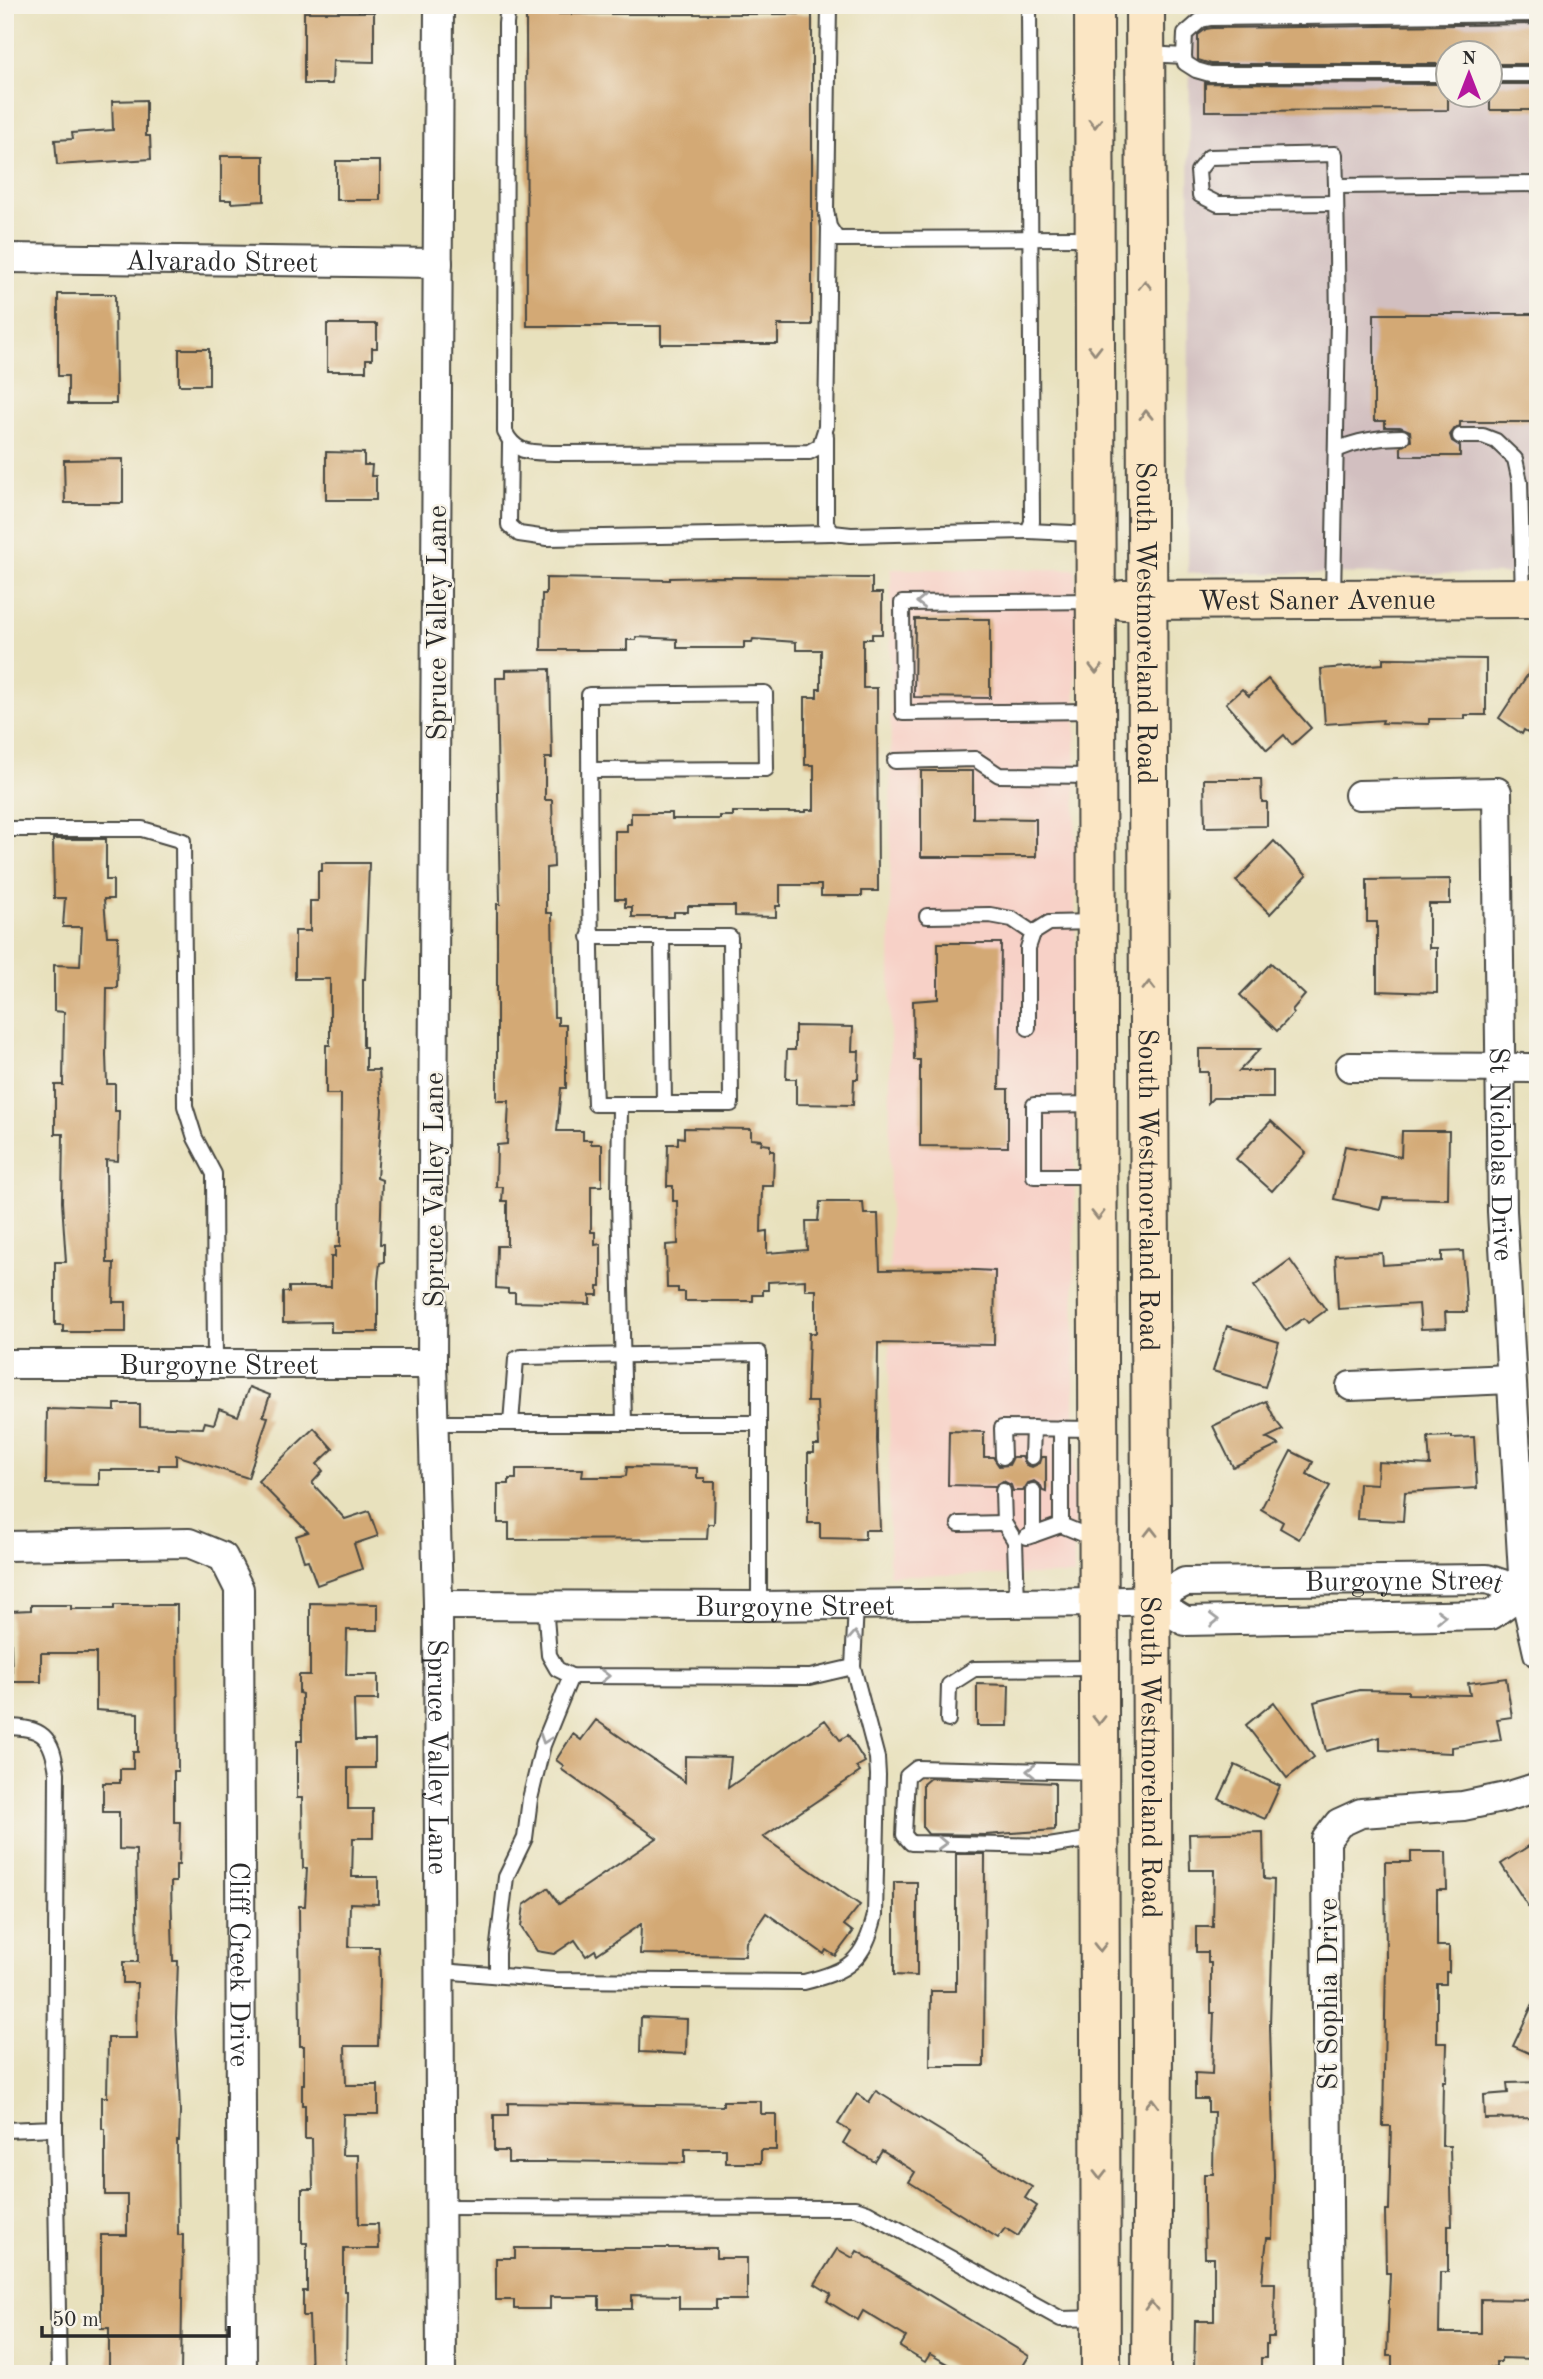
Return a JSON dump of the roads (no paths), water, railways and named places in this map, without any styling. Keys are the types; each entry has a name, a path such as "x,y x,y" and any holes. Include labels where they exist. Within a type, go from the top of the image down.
{"main road":[{"name":"South Westmoreland Road","path":"1094,5 1101,2374"},
{"name":"South Westmoreland Road","path":"1145,5 1153,2050 1151,2374"},
{"path":"1094,54 1145,54"},
{"path":"1095,238 1145,237"},
{"name":"West Saner Avenue","path":"1096,601 1531,598"},
{"path":"1100,2050 1153,2050"}],"street":[{"name":"Spruce Valley Lane","path":"439,5 432,1364 439,1605 442,2374"},
{"name":"Alvarado Street","path":"5,258 438,263"},
{"name":"St Nicholas Drive","path":"1359,795 1497,792 1502,1211 1510,1380 1524,1591 1538,1653"},
{"path":"1350,1067 1538,1068"},
{"name":"Burgoyne Street","path":"5,1364 432,1364"},
{"path":"1352,1386 1510,1380"},
{"name":"Cliff Creek Drive","path":"5,1546 189,1543 223,1557 239,1589 242,2374"},
{"name":"Burgoyne Street","path":"439,1605 759,1606 1098,1602 1151,1600 1185,1582 1487,1579 1524,1591"},
{"name":"Burgoyne Street","path":"1151,1600 1185,1621 1491,1615 1524,1591"},
{"name":"St Sophia Drive","path":"1329,2374 1326,1840 1339,1822 1361,1812 1463,1806 1538,1787"}],"lane":[{"path":"509,5 506,24 505,432 510,444 509,525 519,534 547,538 1028,531 1096,534"},
{"path":"829,5 826,524 833,533"},
{"path":"1028,531 1031,522 1029,5"},
{"path":"1434,74 1210,74 1185,63 1185,34 1201,20 1210,18 1538,13"},
{"path":"1145,54 1184,56"},
{"path":"1504,74 1538,74"},
{"path":"1333,599 1338,323 1336,186 1335,155 1209,157 1198,171 1200,195 1218,204 1336,203"},
{"path":"1336,186 1538,184"},
{"path":"829,227 837,239 1095,238"},
{"path":"510,444 524,451 555,453 809,452 820,446 827,427"},
{"path":"1460,436 1483,436 1496,441 1515,459 1520,482 1531,598"},
{"path":"1336,450 1354,442 1381,437 1402,437"},
{"path":"1096,601 902,603 902,713 1096,711"},
{"path":"589,770 766,769 765,693 589,695 589,770 589,937 595,1104 731,1104 730,937 589,937"},
{"path":"895,761 975,759 999,775 1095,776"},
{"path":"5,829 142,829 183,841 185,1106 195,1138 214,1174 215,1365"},
{"path":"927,916 990,915 1012,919 1033,933"},
{"path":"1028,1028 1028,948 1033,933 1049,923 1097,922"},
{"path":"662,937 664,1104"},
{"path":"620,1104 619,1198 624,1423"},
{"path":"1097,1104 1034,1105 1034,1177 1097,1177"},
{"path":"511,1423 516,1359 521,1357 759,1353 759,1606"},
{"path":"435,1423 759,1423"},
{"path":"1003,1457 1002,1428 1098,1429"},
{"path":"1032,1428 1032,1457"},
{"path":"1061,1428 1061,1525"},
{"path":"1003,1491 1004,1523 1015,1541 1017,1603"},
{"path":"1032,1491 1033,1535"},
{"path":"959,1524 1004,1523"},
{"path":"1015,1541 1061,1525 1098,1541"},
{"path":"545,1604 549,1655 557,1669 571,1676 810,1678 853,1667"},
{"path":"441,1971 554,1980 804,1982 833,1975 849,1966 862,1952 870,1936 875,1915 878,1775 877,1758 853,1667 856,1605"},
{"path":"948,1720 949,1685 974,1669 1099,1668"},
{"path":"497,1975 497,1952 506,1877 525,1838 530,1799 543,1745 571,1676"},
{"path":"5,1727 36,1730 47,1739 54,1750 57,1773 55,2128 59,2374"},
{"path":"1099,1773 917,1768 907,1776 904,1835 911,1843 1049,1846 1099,1838"},
{"path":"5,2130 55,2128"},
{"path":"441,2207 855,2208 867,2212 1061,2319 1101,2318"}]}
